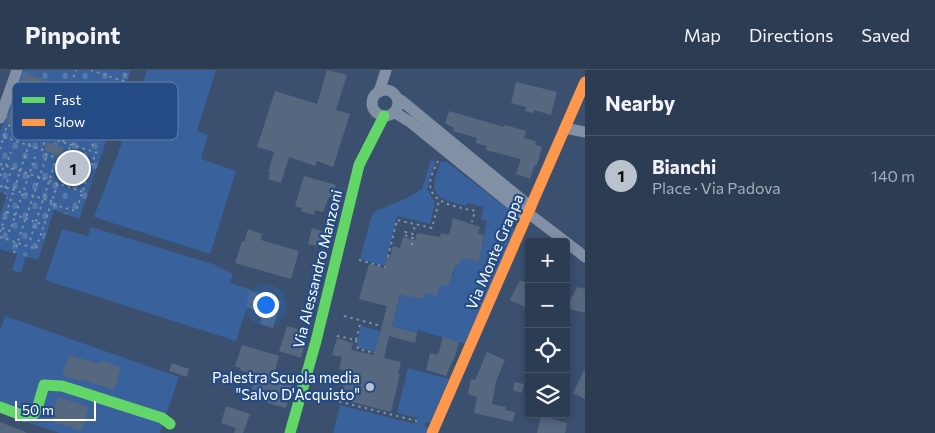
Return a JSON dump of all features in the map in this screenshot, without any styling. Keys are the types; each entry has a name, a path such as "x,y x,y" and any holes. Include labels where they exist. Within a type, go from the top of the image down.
{"street":[{"path":"13,82 17,70"},
{"path":"379,92 387,70"},
{"path":"387,70 389,87 397,105 389,114"},
{"name":"Via Monte Grappa","path":"432,433 585,82"},
{"path":"0,118 12,84"},
{"path":"528,212 432,125 402,101 385,90 374,96 372,102 376,112 389,114 410,122 561,238"},
{"name":"Via Alessandro Manzoni","path":"290,433 316,341 359,165 389,114"},
{"path":"565,128 585,132"},
{"path":"570,245 585,257"},
{"path":"0,408 24,416 33,415 37,409 44,385 52,385 62,386 162,418 170,424"}],"path":[{"path":"72,82 76,70"},
{"path":"91,70 124,81 127,70"},
{"path":"0,150 7,125 12,126"},
{"path":"4,137 12,140"},
{"path":"13,140 42,150 47,155 65,160"},
{"path":"0,232 31,140"},
{"path":"42,150 45,140"},
{"path":"0,186 51,201 51,204 76,211 97,152 56,140"},
{"path":"0,236 36,249 65,160 74,140"},
{"path":"90,150 94,140"},
{"path":"0,176 11,152"},
{"path":"1,228 10,231 36,154"},
{"path":"14,253 47,155"},
{"path":"30,240 56,160"},
{"path":"438,161 430,182 431,191 439,201 475,211 472,222"},
{"path":"0,164 83,192"},
{"path":"5,188 12,168"},
{"path":"388,257 397,220 432,228 439,201"},
{"path":"7,212 44,225"},
{"path":"412,245 414,238 404,236 405,232 413,234 416,224"},
{"path":"359,260 385,267"},
{"path":"344,316 382,326"},
{"path":"361,321 356,340 358,349 374,353"},
{"path":"337,336 356,340"},
{"path":"333,400 417,421"}],"green space":[{"path":"21,70 131,70 127,82 17,82"},
{"path":"147,70 216,70 197,131 208,135 201,159 236,171 210,254 94,217 123,140 178,140 178,82 143,82"},
{"path":"12,97 12,140 107,140 79,219 54,210 38,260 0,249 0,215 7,195 0,192 0,132"},
{"path":"431,160 435,161 427,189 435,202 430,224 397,216 385,266 360,259 374,212 407,198 422,189"},
{"path":"441,161 447,162 513,213 513,234 465,344 418,330 417,333 392,326 400,295 423,299 427,287 434,286 453,275 456,264 460,265 461,258 479,262 487,221 481,219 484,207 467,203 466,206 455,203 440,197 436,193 434,188 435,181"},
{"path":"91,227 213,264 233,274 230,283 252,290 236,341 45,280 62,229 88,236"},
{"path":"17,254 26,256 21,273 12,270"},
{"path":"5,316 179,377 160,433 60,433 0,413 0,331"},
{"path":"361,326 380,331 375,352 359,348 357,344"},
{"path":"408,368 449,379 430,423 426,422 424,426 428,428 426,433 333,433 340,405 415,424 418,418 397,413"}],"building":[{"path":"327,70 347,75 336,110 350,114 333,167 317,161 315,166 289,157 281,183 268,179 270,172 268,172 274,152 257,147 275,91 317,104"},
{"path":"24,73 52,82 21,82"},
{"path":"516,82 557,92 551,115 534,110 533,113 525,111 526,107 511,103"},
{"path":"12,106 12,125 6,123"},
{"path":"449,111 504,127 505,125 526,131 524,138 536,141 535,145 542,147 537,165 535,165 530,179 516,174 521,159 486,150 487,146 476,143 477,138 453,131 454,128 445,123"},
{"path":"47,142 64,148 61,158 45,150"},
{"path":"70,162 79,165 76,173 67,170"},
{"path":"304,176 336,185 332,198 329,197 323,212 315,210 314,215 301,211 302,208 295,206"},
{"path":"453,218 480,227 478,234 484,235 479,262 461,258 460,265 456,264 448,286 440,284 437,296 425,293 423,299 400,295 392,326 417,333 415,343 389,336 384,358 401,362 391,412 340,399 347,371 339,369 342,357 332,355 337,338 353,343 351,350 374,355 387,306 359,299 369,264 384,268 393,246 400,248 403,237 415,240 417,233 440,237 441,233 449,235"},
{"path":"312,228 332,234 328,249 308,244"},
{"path":"248,229 262,234 261,240 299,251 291,279 235,263"},
{"path":"520,280 525,283 525,307 510,300"},
{"path":"577,287 585,289 585,313 570,309 570,300"},
{"path":"250,291 281,301 273,328 260,324 263,312 246,307"},
{"path":"287,326 308,332 301,358 279,351"},
{"path":"443,337 459,342 446,376 426,370 430,353 438,355"},
{"path":"242,345 279,356 272,380 292,385 286,408 249,398 256,376 235,366"},
{"path":"487,352 505,360 496,381 492,404 506,407 505,410 515,412 513,422 474,413 477,397 468,394 471,379 475,380"},
{"path":"69,355 100,364 102,361 121,367 114,390 62,375"},
{"path":"172,363 189,369 187,377 169,371"},
{"path":"585,369 585,399 573,393"},
{"path":"515,382 524,384 522,393 513,390"},
{"path":"58,397 89,407 82,431 50,421"},
{"path":"226,406 250,414 243,433 234,433 236,428 221,423"},
{"path":"541,418 567,423 565,433 537,433"},
{"path":"0,422 26,432 26,433 0,433"}],"traffic: fast":[{"path":"290,433 316,341 359,165 384,116"},
{"path":"0,407 24,416 33,415 37,409 44,385 62,386 162,418 170,424"}],"traffic: slow":[{"path":"432,433 585,82"}],"place":[{"name":"Bianchi","path":"73,168"},
{"name":"Palestra Scuola media \"Salvo D'Acquisto\"","path":"370,387"}]}
